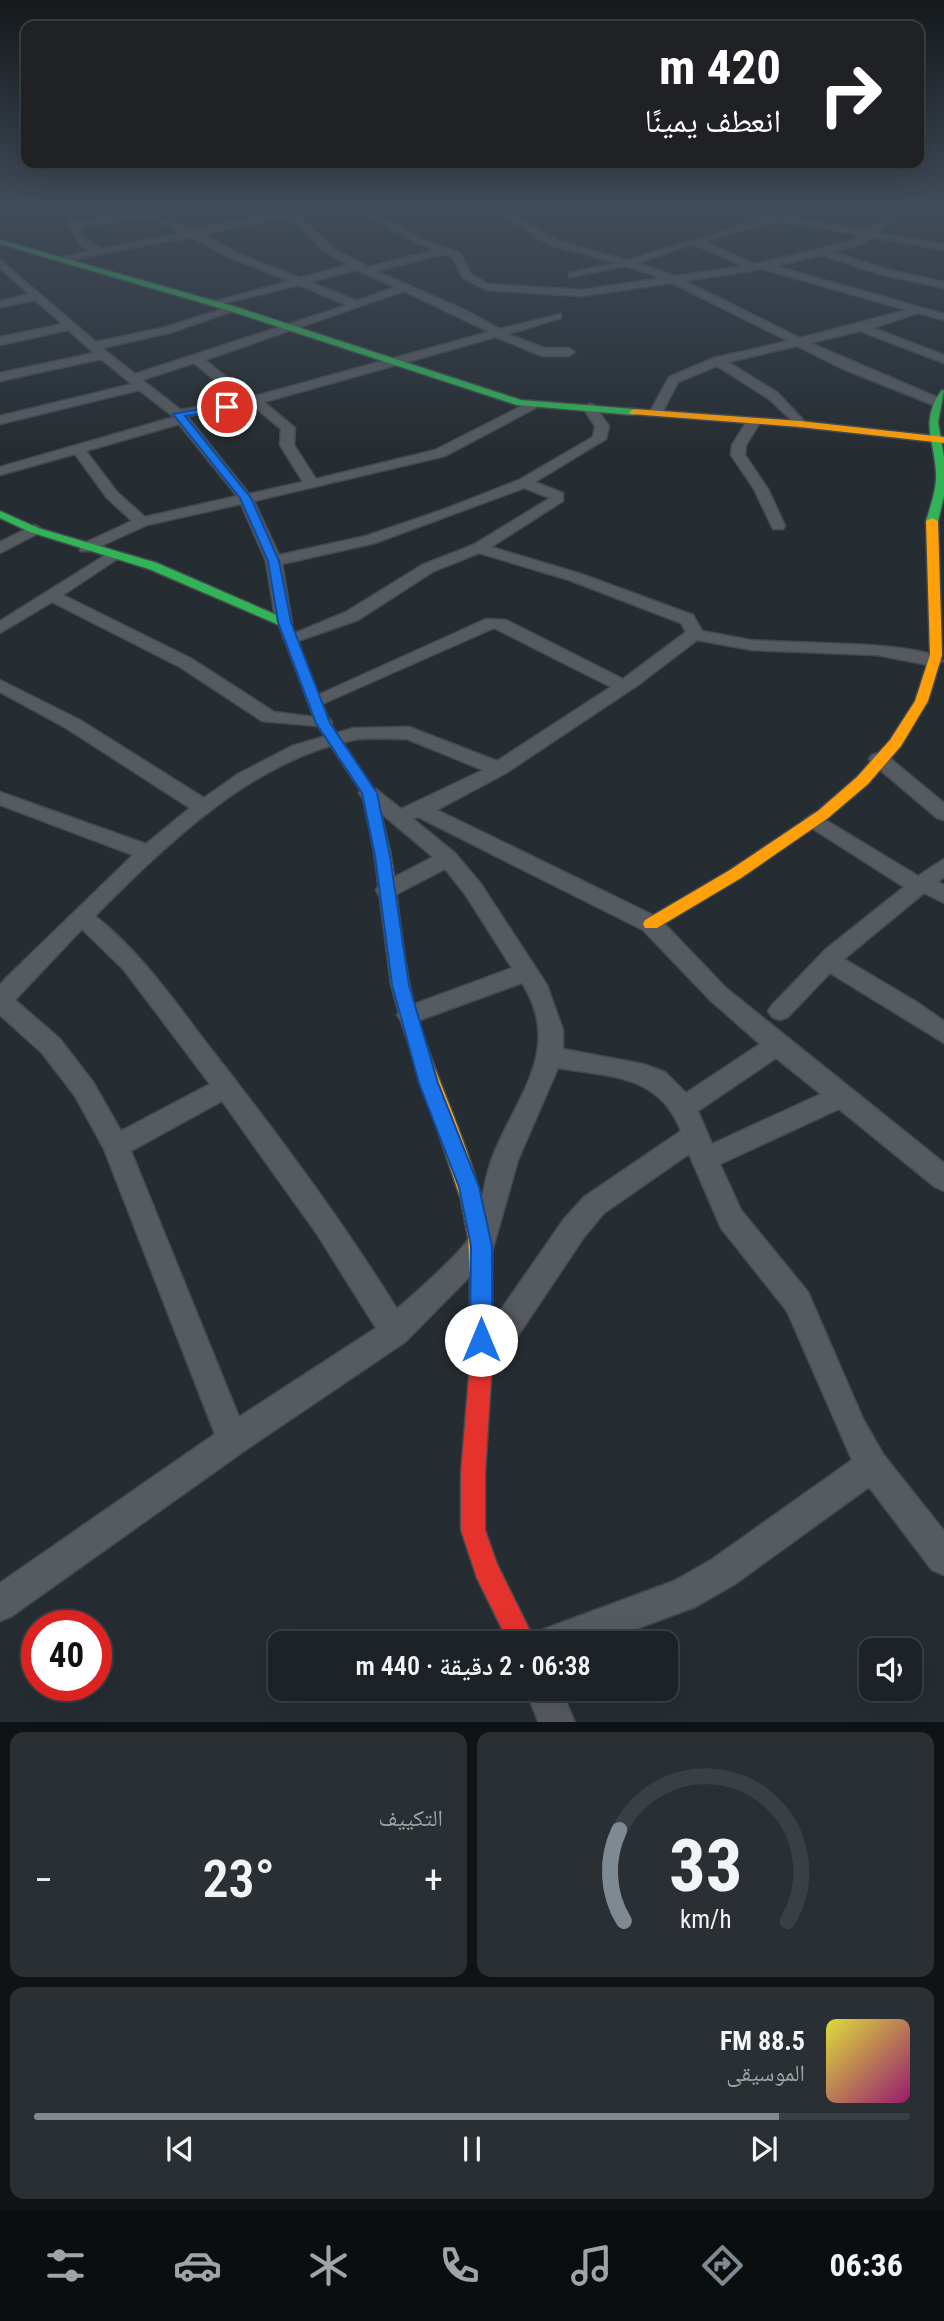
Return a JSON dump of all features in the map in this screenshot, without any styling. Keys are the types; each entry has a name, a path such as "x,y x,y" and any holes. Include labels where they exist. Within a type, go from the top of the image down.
{"street":[{"path":"0,1604 233,1440 395,1332 481,1246 505,1160 551,1057 551,1030 539,991 473,888 448,858 369,793 327,730 284,622 274,561 245,498 181,417 99,351 28,288"},
{"path":"158,288 535,405 800,424 938,440"},
{"path":"0,377 165,331 278,288"},
{"path":"318,288 357,304"},
{"path":"0,420 139,382 197,359 403,288"},
{"path":"405,288 457,310 542,352 569,352"},
{"path":"508,288 582,293 610,288"},
{"path":"651,924 770,851 857,787 908,724 933,672 942,619 937,535 941,474 938,440 929,419 940,398 899,389 797,342 691,288"},
{"path":"839,288 944,317"},
{"path":"457,310 526,291"},
{"path":"0,304 37,296"},
{"path":"656,412 673,380 718,361 861,327 917,310"},
{"path":"0,471 79,450 181,417 252,401 557,316"},
{"path":"0,341 70,326"},
{"path":"861,327 944,359"},
{"path":"197,359 288,428 287,445 313,484"},
{"path":"718,361 788,406 800,424"},
{"path":"85,548 142,522 440,453 535,405"},
{"path":"274,561 370,540 524,483 599,439 602,426 589,408"},
{"path":"754,421 739,445 738,455 761,489 778,526"},
{"path":"79,450 112,495 142,522"},
{"path":"292,638 352,616 428,568 478,548 556,501 558,496 524,483"},
{"path":"0,514 34,530 85,548 153,566 284,622"},
{"path":"0,548 34,530"},
{"path":"478,548 575,577 687,619 694,626 694,634"},
{"path":"0,628 112,556"},
{"path":"53,596 186,663 269,717 327,730 409,733 499,769"},
{"path":"316,700 372,678 492,623 500,624 624,686"},
{"path":"375,823 420,810 499,769 624,686 694,634 752,645 877,650 934,661"},
{"path":"0,685 54,713 202,806"},
{"path":"233,1440 116,1146 84,1089 4,990 202,806 327,730"},
{"path":"879,760 944,813"},
{"path":"369,793 387,890 400,985 429,1083 469,1187 481,1246 481,1364 473,1473 474,1530 486,1569 517,1631"},
{"path":"0,798 150,853"},
{"path":"420,810 651,924 718,994 944,1179"},
{"path":"814,820 920,884 944,895"},
{"path":"387,890 448,858"},
{"path":"780,1011 828,961 944,866"},
{"path":"83,918 111,939 286,1166 363,1278 395,1332"},
{"path":"828,961 907,1007 944,1034"},
{"path":"409,1015 526,972"},
{"path":"684,1107 777,1045"},
{"path":"551,1057 634,1071 656,1079 684,1107 731,1219 798,1302 852,1430 872,1465 944,1558"},
{"path":"116,1146 226,1087"},
{"path":"481,1364 574,1228 594,1205 700,1147 842,1096"},
{"path":"584,1631 683,1595 723,1572 872,1465"},
{"path":"548,1701 557,1722"}],"traffic: fast":[{"path":"161,288 233,309 520,403 634,412"},
{"path":"932,521 941,478 933,422 934,413 944,393"},
{"path":"0,514 34,530 153,566 284,623 323,723 369,793 382,851"}],"traffic: slow":[{"path":"634,412 800,424 944,440"},
{"path":"651,924 780,846 823,815 863,780 896,742 921,701 936,655 932,521"},
{"path":"382,851 400,984 422,1057 461,1164 478,1237 481,1275"}],"traffic: jam":[{"path":"481,1275 481,1364 473,1473 473,1530 486,1569 517,1631"}],"route":[{"path":"227,407 178,414 245,498 274,561 284,622 323,723 369,793 383,856 400,985 429,1083 469,1187 481,1246 481,1340"}]}
